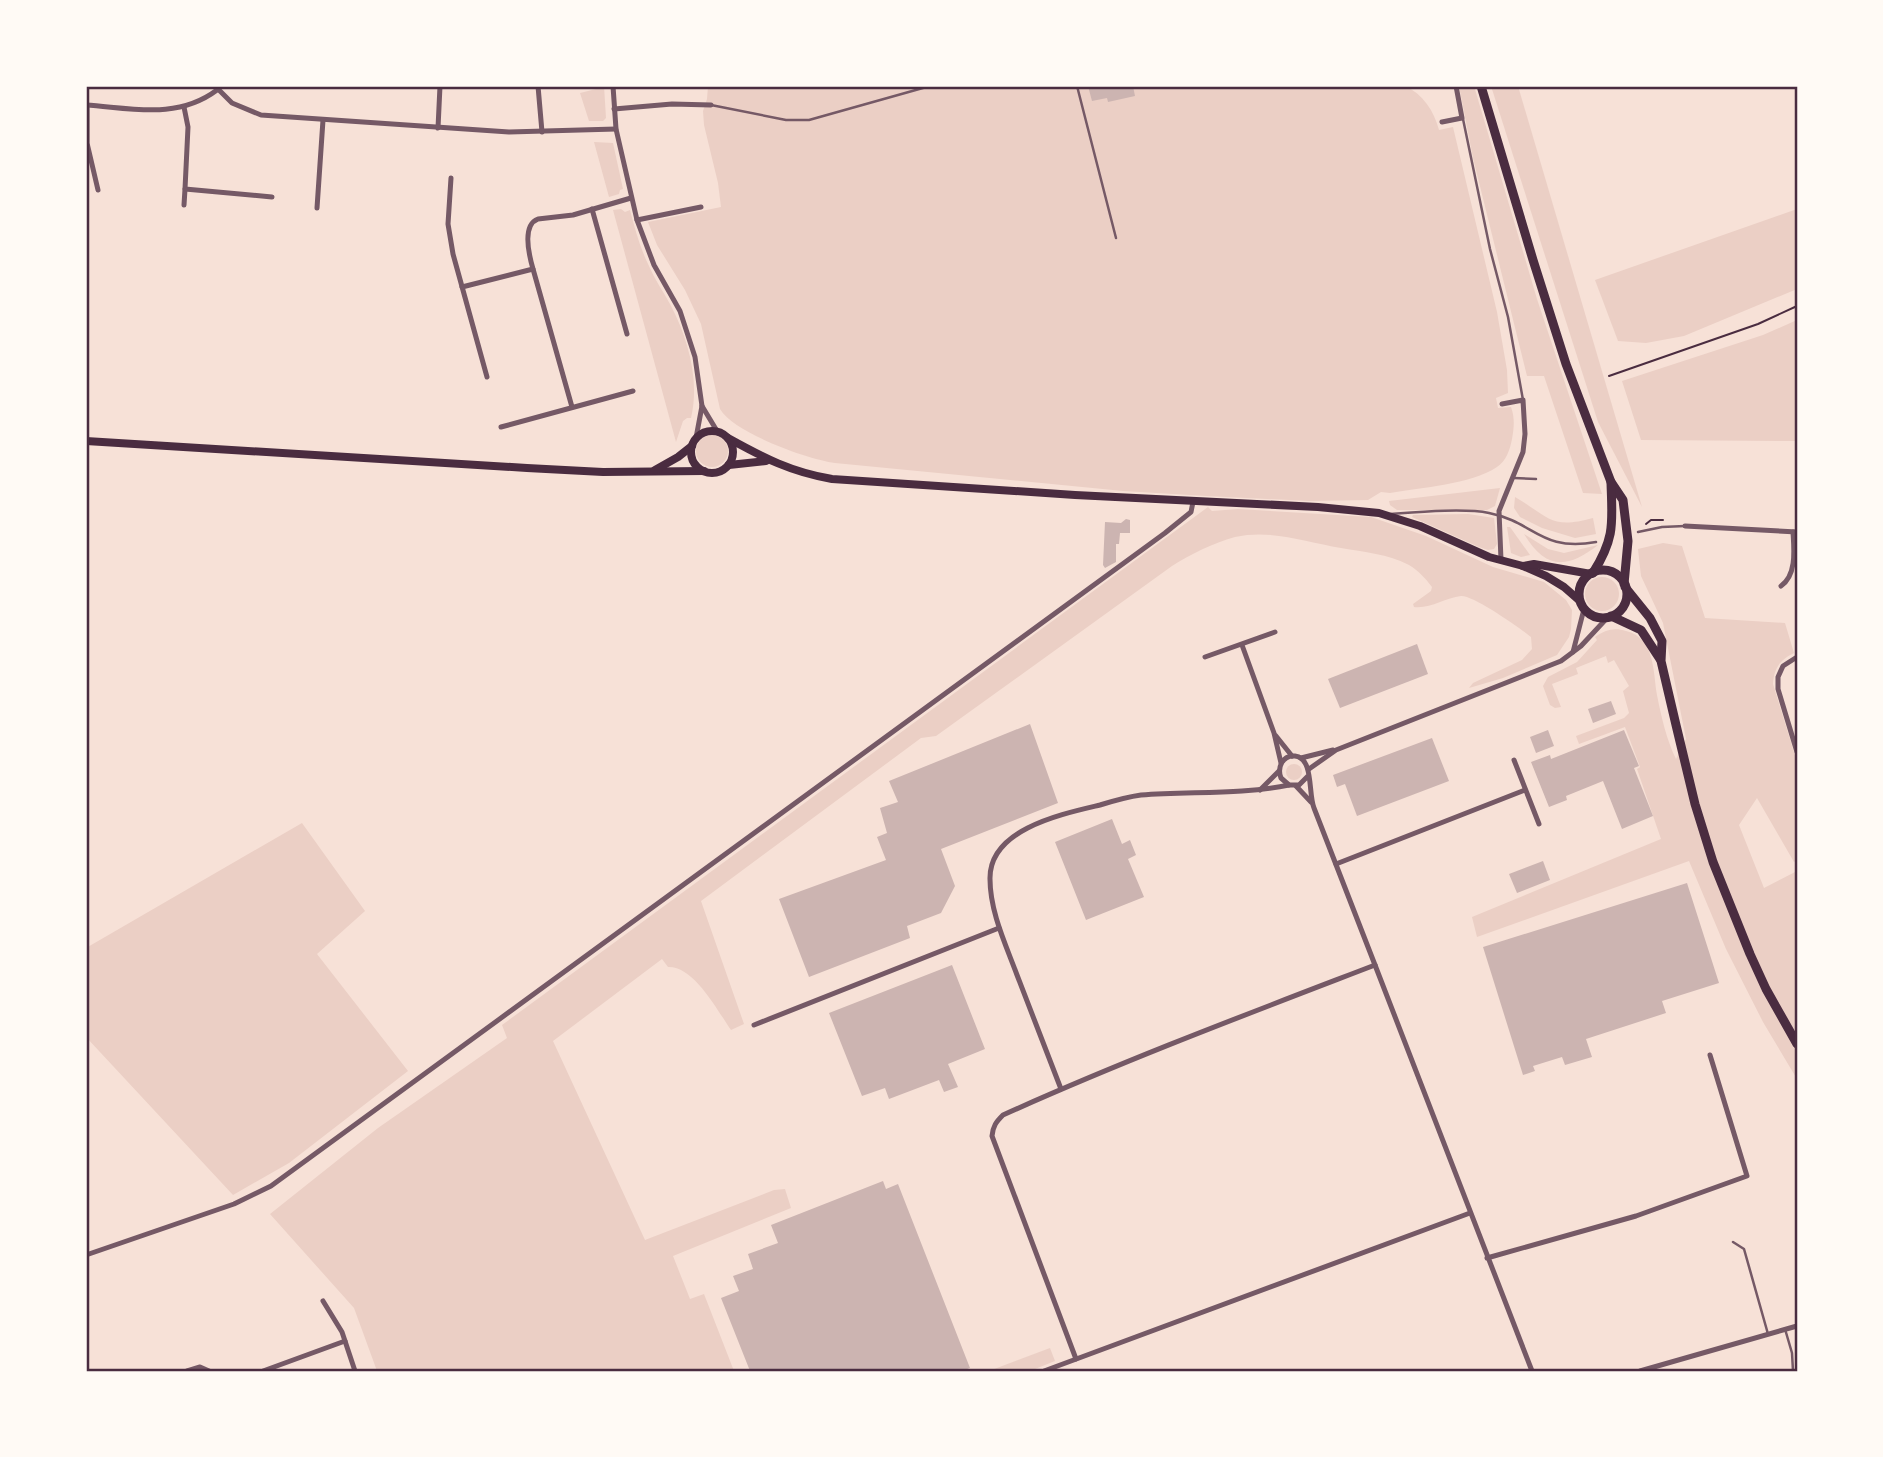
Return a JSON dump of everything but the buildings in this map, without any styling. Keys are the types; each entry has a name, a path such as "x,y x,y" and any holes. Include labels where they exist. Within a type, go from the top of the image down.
{"main road":[{"path":"1481,86 1546,305 1611,482 1623,500 1627,519 1628,557 1624,605 1609,617"},
{"path":"652,471 678,457 706,432 717,431 769,461 810,476 832,479 1330,508 1384,514 1553,579 1594,617 1609,617 1641,630 1661,661"},
{"path":"728,438 734,451 729,465"},
{"path":"86,441 592,471 718,472 729,465 769,461"},
{"path":"694,442 692,458 704,471"},
{"path":"1582,605 1581,584 1606,552 1612,531 1611,482"},
{"path":"1523,566 1534,564 1592,573 1611,572 1642,607 1658,634 1661,641 1661,661 1695,804 1720,881 1761,978 1797,1044"}],"street":[{"path":"438,128 440,86"},
{"path":"538,86 542,132"},
{"path":"613,86 616,130 637,219 648,253 688,331 698,370 702,406 694,442"},
{"path":"1442,122 1462,118 1456,86"},
{"path":"98,190 88,143 87,105 166,110 202,100 216,88 232,103 251,113 509,132 616,130"},
{"path":"614,110 672,104 711,106"},
{"path":"184,107 188,127 184,205"},
{"path":"317,208 323,120"},
{"path":"451,178 450,238 487,377"},
{"path":"185,189 272,197"},
{"path":"572,407 533,269 529,236 531,222 631,198"},
{"path":"637,219 701,207"},
{"path":"592,209 627,334"},
{"path":"461,287 533,269"},
{"path":"501,427 633,391"},
{"path":"1501,561 1499,516 1524,444 1523,400 1502,404"},
{"path":"702,406 717,431"},
{"path":"86,1255 234,1204 271,1186 1165,533 1191,512 1193,502"},
{"path":"1685,526 1795,532 1792,567 1787,582 1781,586"},
{"path":"1573,652 1582,605"},
{"path":"1274,733 1292,756 1301,758 1336,750 1552,665 1573,652 1609,617"},
{"path":"1205,657 1275,632"},
{"path":"1241,645 1274,733 1281,764 1279,771 1260,789"},
{"path":"1797,657 1783,666 1777,685 1797,752"},
{"path":"1061,1089 999,928 989,883 992,862 1005,843 1052,818 1124,798 1142,795 1209,794 1302,784 1309,773 1336,750"},
{"path":"1281,764 1292,756"},
{"path":"1301,758 1309,773 1311,802 1532,1371"},
{"path":"1514,760 1539,824"},
{"path":"1279,771 1283,781 1311,802"},
{"path":"1336,864 1525,790"},
{"path":"754,1025 999,928"},
{"path":"1076,1359 992,1136 993,1127 1003,1115 1061,1089 1240,1016 1375,965"},
{"path":"1487,1258 1636,1216 1747,1176 1710,1055"},
{"path":"1044,1371 1470,1213"},
{"path":"323,1301 345,1341 355,1371"},
{"path":"1640,1371 1797,1326"},
{"path":"263,1371 272,1370 345,1341"},
{"path":"187,1371 200,1367 209,1371"}],"lane":[{"path":"711,106 786,120 808,120 930,86"},
{"path":"1077,86 1116,238"},
{"path":"1462,118 1490,249 1508,317 1523,400"},
{"path":"1514,478 1536,479"},
{"path":"1384,514 1474,512 1499,516 1556,543 1573,545 1596,542"},
{"path":"1638,532 1685,526"},
{"path":"1733,1242 1744,1249 1768,1334"},
{"path":"1785,1329 1792,1353 1793,1371"}],"path":[{"path":"1609,376 1758,324 1797,306"}],"shaded area":[{"path":"597,86 604,86 606,118 603,121 589,121 580,93 596,89"},
{"path":"708,86 1405,86 1427,104 1439,130 1453,127 1497,312 1507,370 1508,393 1496,398 1498,408 1511,407 1513,415 1513,435 1507,455 1497,467 1460,482 1390,493 1381,492 1368,500 1309,501 1123,491 835,463 772,444 740,427 720,409 701,324 685,290 657,245 648,222 721,207 704,125 703,111"},
{"path":"1459,86 1474,86 1537,299 1602,494 1583,493 1544,376 1527,376 1473,158"},
{"path":"1491,86 1518,86 1642,507 1598,422"},
{"path":"594,142 613,143 623,189 619,194 609,197"},
{"path":"621,209 625,212 630,210 643,252 676,317 691,360 694,389 691,418 683,421 676,442 613,210"},
{"path":"1797,209 1797,289 1684,336 1646,343 1618,341 1595,280"},
{"path":"1797,320 1797,441 1641,440 1622,381 1763,335"},
{"path":"712,435 724,439 728,451 724,463 712,467 700,463 696,451 700,439"},
{"path":"1500,488 1495,506 1487,510 1397,510 1389,501"},
{"path":"1515,497 1558,522 1593,518 1596,534 1575,538 1542,528 1520,517 1514,508"},
{"path":"1208,507 1212,511 1238,509 1371,517 1426,536 1493,567 1544,582 1566,600 1572,610 1569,637 1557,655 1503,678 1469,688 1473,683 1522,660 1532,649 1531,637 1467,597 1414,607 1413,604 1431,591 1432,587 1416,570 1401,561 1376,554 1262,534 1227,539 1172,566 936,736 921,738 701,901 744,1024 731,1030 696,981 678,969 668,967 662,959 553,1041 645,1240 774,1190 785,1189 791,1208 673,1256 690,1299 704,1294 734,1371 377,1371 354,1308 270,1214 378,1128 507,1038 502,1025"},
{"path":"1468,514 1494,518 1497,544 1494,549 1479,547 1412,517 1413,515"},
{"path":"1507,527 1510,527 1530,555 1521,557 1511,553"},
{"path":"1524,534 1548,549 1564,553 1598,545 1567,562 1558,562 1540,554"},
{"path":"1663,543 1682,546 1705,618 1785,623 1794,653 1779,665 1773,684 1797,762 1797,860 1794,862 1757,798 1739,825 1764,888 1797,871 1797,1079 1763,1022 1726,949 1689,861 1477,937 1472,917 1661,839 1625,727 1579,744 1576,736 1624,718 1629,713 1623,691 1629,686 1614,660 1608,663 1606,656 1576,668 1578,674 1552,684 1561,707 1550,705 1543,686 1548,677 1577,662 1597,640 1595,637 1618,629 1635,635 1643,641 1651,657 1662,720 1676,759 1686,739 1663,623 1641,576 1638,549"},
{"path":"1602,577 1614,582 1619,594 1614,606 1602,611 1590,606 1585,594 1590,582"},
{"path":"1294,764 1300,766 1300,778 1294,780 1288,778 1286,772 1288,766"},
{"path":"302,823 365,911 317,954 408,1071 289,1163 233,1195 86,1037 86,948"},
{"path":"1050,1348 1055,1361 1030,1371 989,1371"}]}
